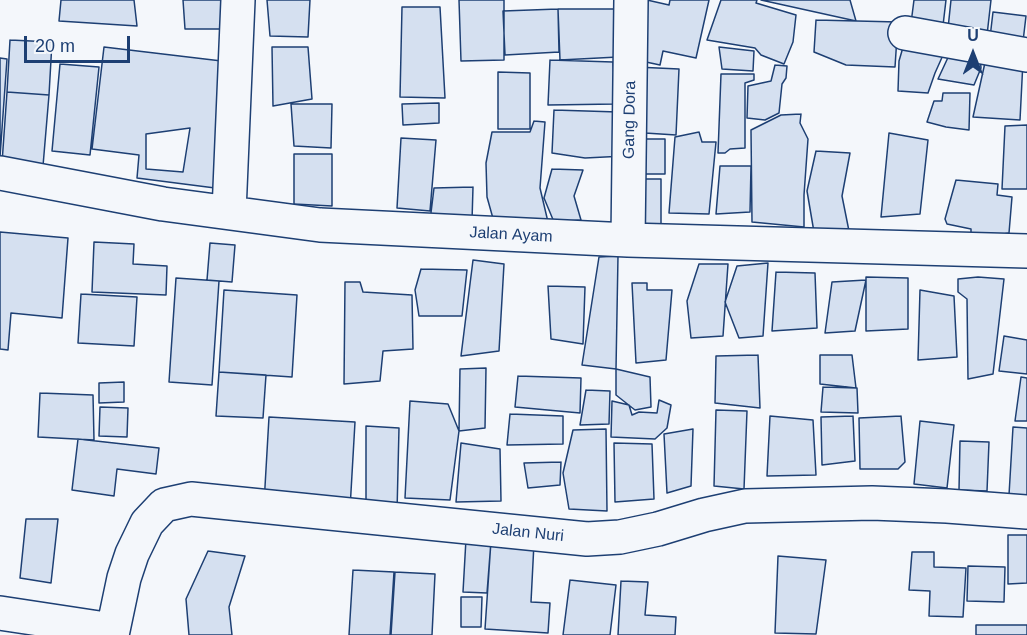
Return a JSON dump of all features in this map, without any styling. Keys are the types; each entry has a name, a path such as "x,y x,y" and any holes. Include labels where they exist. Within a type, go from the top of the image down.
{"street":[{"path":"229,212 237,0"},
{"name":"Gang Dora","path":"628,240 631,0"},
{"path":"905,33 1027,55"},
{"name":"Jalan Ayam","path":"0,173 163,204 320,225 628,240 1027,251"},
{"name":"Jalan Nuri","path":"112,632 124,578 132,554 147,523 164,505 191,499 587,539 620,537 658,530 704,515 746,506 872,504 947,506 1027,512"},
{"path":"0,613 112,632"}],"building":[{"path":"61,0 134,0 137,26 59,21"},
{"path":"183,0 231,0 233,29 185,29"},
{"path":"267,0 310,0 308,37 270,36"},
{"path":"459,0 504,0 504,60 461,61"},
{"path":"647,0 669,5 670,0 709,0 696,58 663,51 660,65 632,59"},
{"path":"721,0 757,0 756,3 796,15 793,42 784,64 761,55 755,48 707,40"},
{"path":"761,0 850,0 856,21"},
{"path":"914,0 946,0 942,34 910,31"},
{"path":"951,0 991,0 986,44 947,38"},
{"path":"402,7 440,7 445,98 400,97"},
{"path":"558,9 559,52 505,55 503,11"},
{"path":"558,9 617,9 618,57 560,60"},
{"path":"993,12 1026,16 1022,50 989,46"},
{"path":"816,20 898,22 895,67 846,65 814,52"},
{"path":"906,37 948,44 928,93 898,91 899,61"},
{"path":"10,40 52,42 49,95 7,92"},
{"path":"104,47 230,62 215,188 137,178 139,155 92,149"},
{"path":"272,47 308,47 312,99 273,106"},
{"path":"719,47 754,51 753,71 722,69"},
{"path":"951,51 980,54 981,68 974,85 938,79"},
{"path":"0,58 7,59 0,157"},
{"path":"986,58 1023,61 1020,120 973,117"},
{"path":"550,60 613,62 616,104 548,105"},
{"path":"60,64 99,67 90,155 52,151"},
{"path":"775,65 787,66 786,78 782,84 779,113 765,120 747,118 748,86 771,81"},
{"path":"636,67 679,69 676,135 645,133"},
{"path":"498,72 530,73 530,129 498,129"},
{"path":"721,74 754,74 754,80 745,83 745,148 730,149 725,153 718,153"},
{"path":"7,92 49,95 43,166 2,163"},
{"path":"943,93 970,93 969,130 927,122 934,101 942,101"},
{"path":"439,103 439,123 403,125 402,104"},
{"path":"291,104 332,104 331,148 294,146"},
{"path":"554,110 618,112 625,156 585,158 552,153"},
{"path":"801,114 800,123 808,139 804,227 752,222 751,130 781,115"},
{"path":"534,121 545,122 540,188 548,222 494,222 487,197 486,163 492,132 530,132"},
{"path":"1027,125 1027,189 1002,189 1005,126"},
{"path":"190,128 183,172 146,169 146,134"},
{"path":"699,132 702,142 716,142 709,214 669,213 675,137"},
{"path":"889,133 928,140 920,214 881,217"},
{"path":"401,138 436,140 430,211 397,208"},
{"path":"633,139 665,139 665,174 633,174"},
{"path":"816,151 850,153 842,196 850,236 815,238 807,191"},
{"path":"294,154 332,154 332,206 294,204"},
{"path":"720,166 751,166 750,212 716,214"},
{"path":"552,169 583,170 574,196 581,220 554,222 544,198"},
{"path":"632,179 661,179 661,226 632,227"},
{"path":"956,180 998,184 997,195 1012,197 1009,233 997,235 971,233 971,229 947,224 945,219"},
{"path":"473,187 472,221 430,221 434,188"},
{"path":"0,232 68,238 62,318 11,313 8,350 0,349"},
{"path":"94,242 134,244 133,264 167,266 166,295 92,292"},
{"path":"210,243 235,245 232,282 207,280"},
{"path":"618,256 616,369 582,365 599,257"},
{"path":"473,260 504,264 499,351 461,356"},
{"path":"768,263 763,336 739,338 725,302 737,266"},
{"path":"699,264 728,264 723,336 691,338 687,301"},
{"path":"421,269 467,270 462,316 419,316 415,290"},
{"path":"776,272 815,273 817,328 772,331"},
{"path":"866,277 908,278 908,329 866,331"},
{"path":"978,277 1004,279 993,374 968,379 967,299 958,292 958,279"},
{"path":"176,278 219,281 212,385 169,382"},
{"path":"866,280 855,331 825,333 832,282"},
{"path":"345,282 360,282 363,292 412,295 413,349 383,351 380,381 344,384"},
{"path":"632,283 647,283 647,290 672,290 666,360 636,363"},
{"path":"548,286 585,287 583,344 551,339"},
{"path":"224,290 297,295 292,377 219,372"},
{"path":"920,290 954,296 957,357 918,360"},
{"path":"81,294 137,297 134,346 78,343"},
{"path":"1004,336 1027,340 1027,374 999,371"},
{"path":"758,355 760,408 715,403 716,356"},
{"path":"820,355 852,355 856,388 820,384"},
{"path":"486,368 485,428 459,431 460,369"},
{"path":"616,369 650,377 651,407 635,410 616,395"},
{"path":"219,372 266,375 263,418 216,416"},
{"path":"518,376 581,378 580,413 515,407"},
{"path":"1021,377 1027,378 1027,421 1015,421"},
{"path":"124,382 124,402 99,403 99,383"},
{"path":"823,387 857,388 858,413 821,412"},
{"path":"586,390 610,391 609,424 580,425"},
{"path":"40,393 93,395 94,440 38,437"},
{"path":"659,400 671,405 667,428 655,439 611,437 612,401 629,405 632,415 639,412 657,413"},
{"path":"410,401 448,404 459,431 450,500 405,498"},
{"path":"100,407 128,408 127,437 99,436"},
{"path":"716,410 747,411 744,489 714,486"},
{"path":"510,414 563,416 563,444 507,445"},
{"path":"770,416 813,420 816,475 767,476"},
{"path":"853,416 855,461 822,465 821,417"},
{"path":"901,416 905,462 898,469 860,469 859,418"},
{"path":"269,417 355,422 350,509 264,504"},
{"path":"920,421 954,425 947,488 914,484"},
{"path":"366,426 399,428 397,512 366,512"},
{"path":"1013,427 1027,428 1027,496 1009,495"},
{"path":"606,429 607,511 569,509 563,473 573,430"},
{"path":"693,429 691,486 667,493 664,434"},
{"path":"78,439 159,448 156,474 117,469 114,496 72,490"},
{"path":"960,441 989,442 987,491 959,490"},
{"path":"461,443 500,449 501,501 456,502"},
{"path":"614,443 652,444 654,499 615,502"},
{"path":"561,462 560,485 528,488 524,463"},
{"path":"26,519 58,519 51,583 20,578"},
{"path":"1008,535 1027,535 1027,583 1008,584"},
{"path":"466,539 491,541 487,593 463,592"},
{"path":"491,541 534,543 531,602 550,603 548,633 485,629"},
{"path":"208,551 245,556 229,607 232,635 189,635 186,599"},
{"path":"912,552 934,552 934,567 966,568 963,617 929,616 930,591 909,590"},
{"path":"778,556 826,560 816,634 775,633"},
{"path":"968,566 1005,567 1004,602 967,601"},
{"path":"353,570 394,572 390,635 349,635"},
{"path":"395,572 435,574 432,635 391,635"},
{"path":"570,580 616,585 610,635 563,635"},
{"path":"621,581 648,582 645,615 676,617 675,635 618,635"},
{"path":"461,597 482,597 481,627 461,627"},
{"path":"976,625 1027,625 1027,635 976,635"}]}
